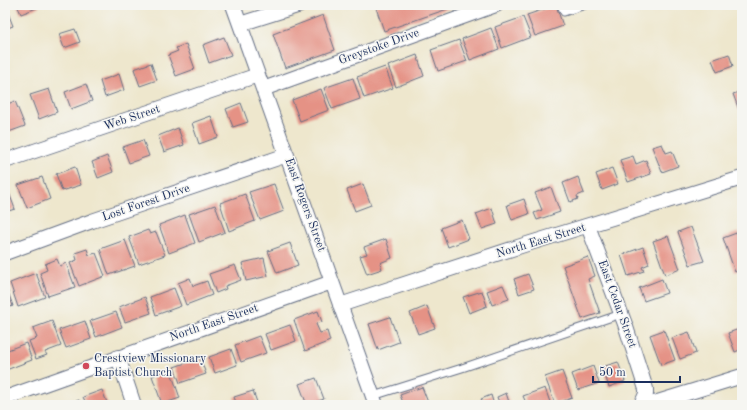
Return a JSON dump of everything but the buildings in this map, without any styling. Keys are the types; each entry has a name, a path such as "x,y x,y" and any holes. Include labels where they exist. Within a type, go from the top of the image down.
{"street":[{"name":"East Rogers Street","path":"233,5 375,400"},
{"path":"240,24 300,5"},
{"name":"Greystoke Drive","path":"263,89 496,5"},
{"name":"Web Street","path":"5,161 258,75"},
{"name":"Lost Forest Drive","path":"5,253 92,221 287,155"},
{"name":"North East Street","path":"340,305 742,178"},
{"name":"East Cedar Street","path":"588,226 621,314 646,389 646,394 641,405"},
{"name":"North East Street","path":"5,398 332,282"},
{"path":"118,357 134,405"},
{"path":"648,405 742,376"}],"lane":[{"path":"561,5 564,12 585,5"},
{"path":"375,400 414,384 621,314"}],"place":[{"name":"Crestview Missionary Baptist Church","path":"86,366"}]}
